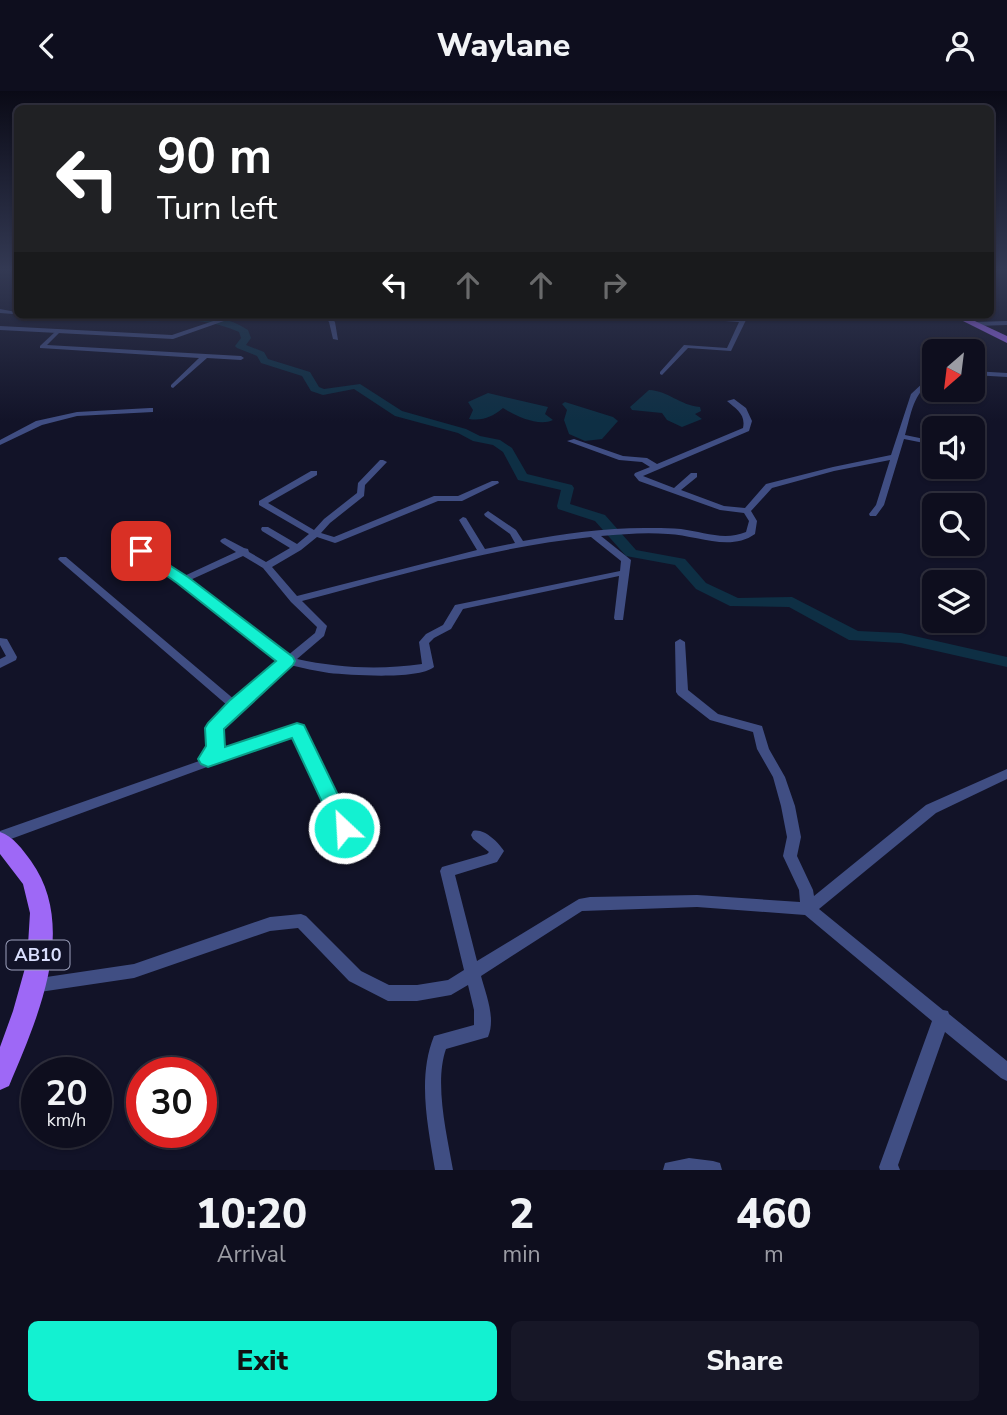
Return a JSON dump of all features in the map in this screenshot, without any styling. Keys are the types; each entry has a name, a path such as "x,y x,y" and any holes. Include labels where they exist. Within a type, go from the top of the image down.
{"main road":[{"path":"966,320 1007,340"},
{"name":"AB10","path":"0,839 22,861 38,895 41,933 33,986 13,1049 0,1077"}],"street":[{"path":"0,328 173,337 224,320"},
{"path":"331,320 336,339"},
{"path":"662,373 686,346 729,350 743,320"},
{"path":"974,324 1007,323"},
{"path":"57,332 42,347 241,358"},
{"path":"992,333 1007,333"},
{"path":"173,386 206,355"},
{"path":"985,374 1007,375"},
{"path":"873,514 880,505 914,394 922,388"},
{"path":"295,600 481,551 558,536 675,531 727,541 739,540 750,534 753,521 747,511 723,507 642,479 638,475 746,429 748,421 743,410 731,401"},
{"path":"0,443 39,423 77,414 150,410"},
{"path":"901,436 922,440"},
{"path":"571,441 622,458 644,460 654,466"},
{"path":"747,511 769,486 833,469 895,457"},
{"path":"266,566 298,548 361,494 361,485 383,462"},
{"path":"314,473 262,503 315,534 340,539 437,498 459,499 495,483"},
{"path":"675,491 694,475"},
{"path":"488,514 513,532 520,543"},
{"path":"463,520 481,551"},
{"path":"265,529 298,548"},
{"path":"598,533 626,560 622,573 619,618"},
{"path":"208,759 215,747 215,728 235,706 320,633 322,626 266,566 225,541"},
{"path":"141,551 183,580 287,661 327,669 392,672 428,667 424,642 447,627 460,607 622,573"},
{"path":"183,580 245,551"},
{"path":"63,559 235,706"},
{"path":"0,664 12,657 3,641"},
{"path":"680,642 682,692 714,717 758,729 763,749 779,777 788,806 794,837 790,856 806,890 808,909"},
{"path":"0,839 178,775 208,759 297,729 344,828"},
{"path":"808,909 931,809 1007,774"},
{"path":"444,1170 436,1122 434,1052 440,1042 482,1031 482,1010 447,871 492,858 497,851 478,835"},
{"path":"33,986 134,971 270,924 301,921 355,976 388,993 417,993 451,987 579,905 697,901 808,909 1007,1072"},
{"path":"891,1170 888,1167 942,1017"},
{"path":"672,1170 689,1167 713,1170"}],"water":[{"path":"649,390 700,407 701,411 695,414 702,419 682,427 667,420 662,413 632,410 630,407"},
{"path":"488,393 548,407 545,414 553,420 534,421 503,408 487,418 469,419 473,410 468,402"},
{"path":"565,402 618,421 602,439 585,441 569,434 564,420 567,410 562,404"}],"waterway":[{"path":"215,320 243,330 246,338 240,346 261,354 264,361 306,374 315,389 323,392 356,386 399,414 462,431 477,439 496,442 508,450 522,477 568,488 563,506 600,518 631,553 680,562 701,586 735,603 792,602 855,636 901,638 1007,662"}],"route":[{"path":"141,551 183,580 287,661 235,706 215,728 215,747 208,759 297,729 344,828"}]}
